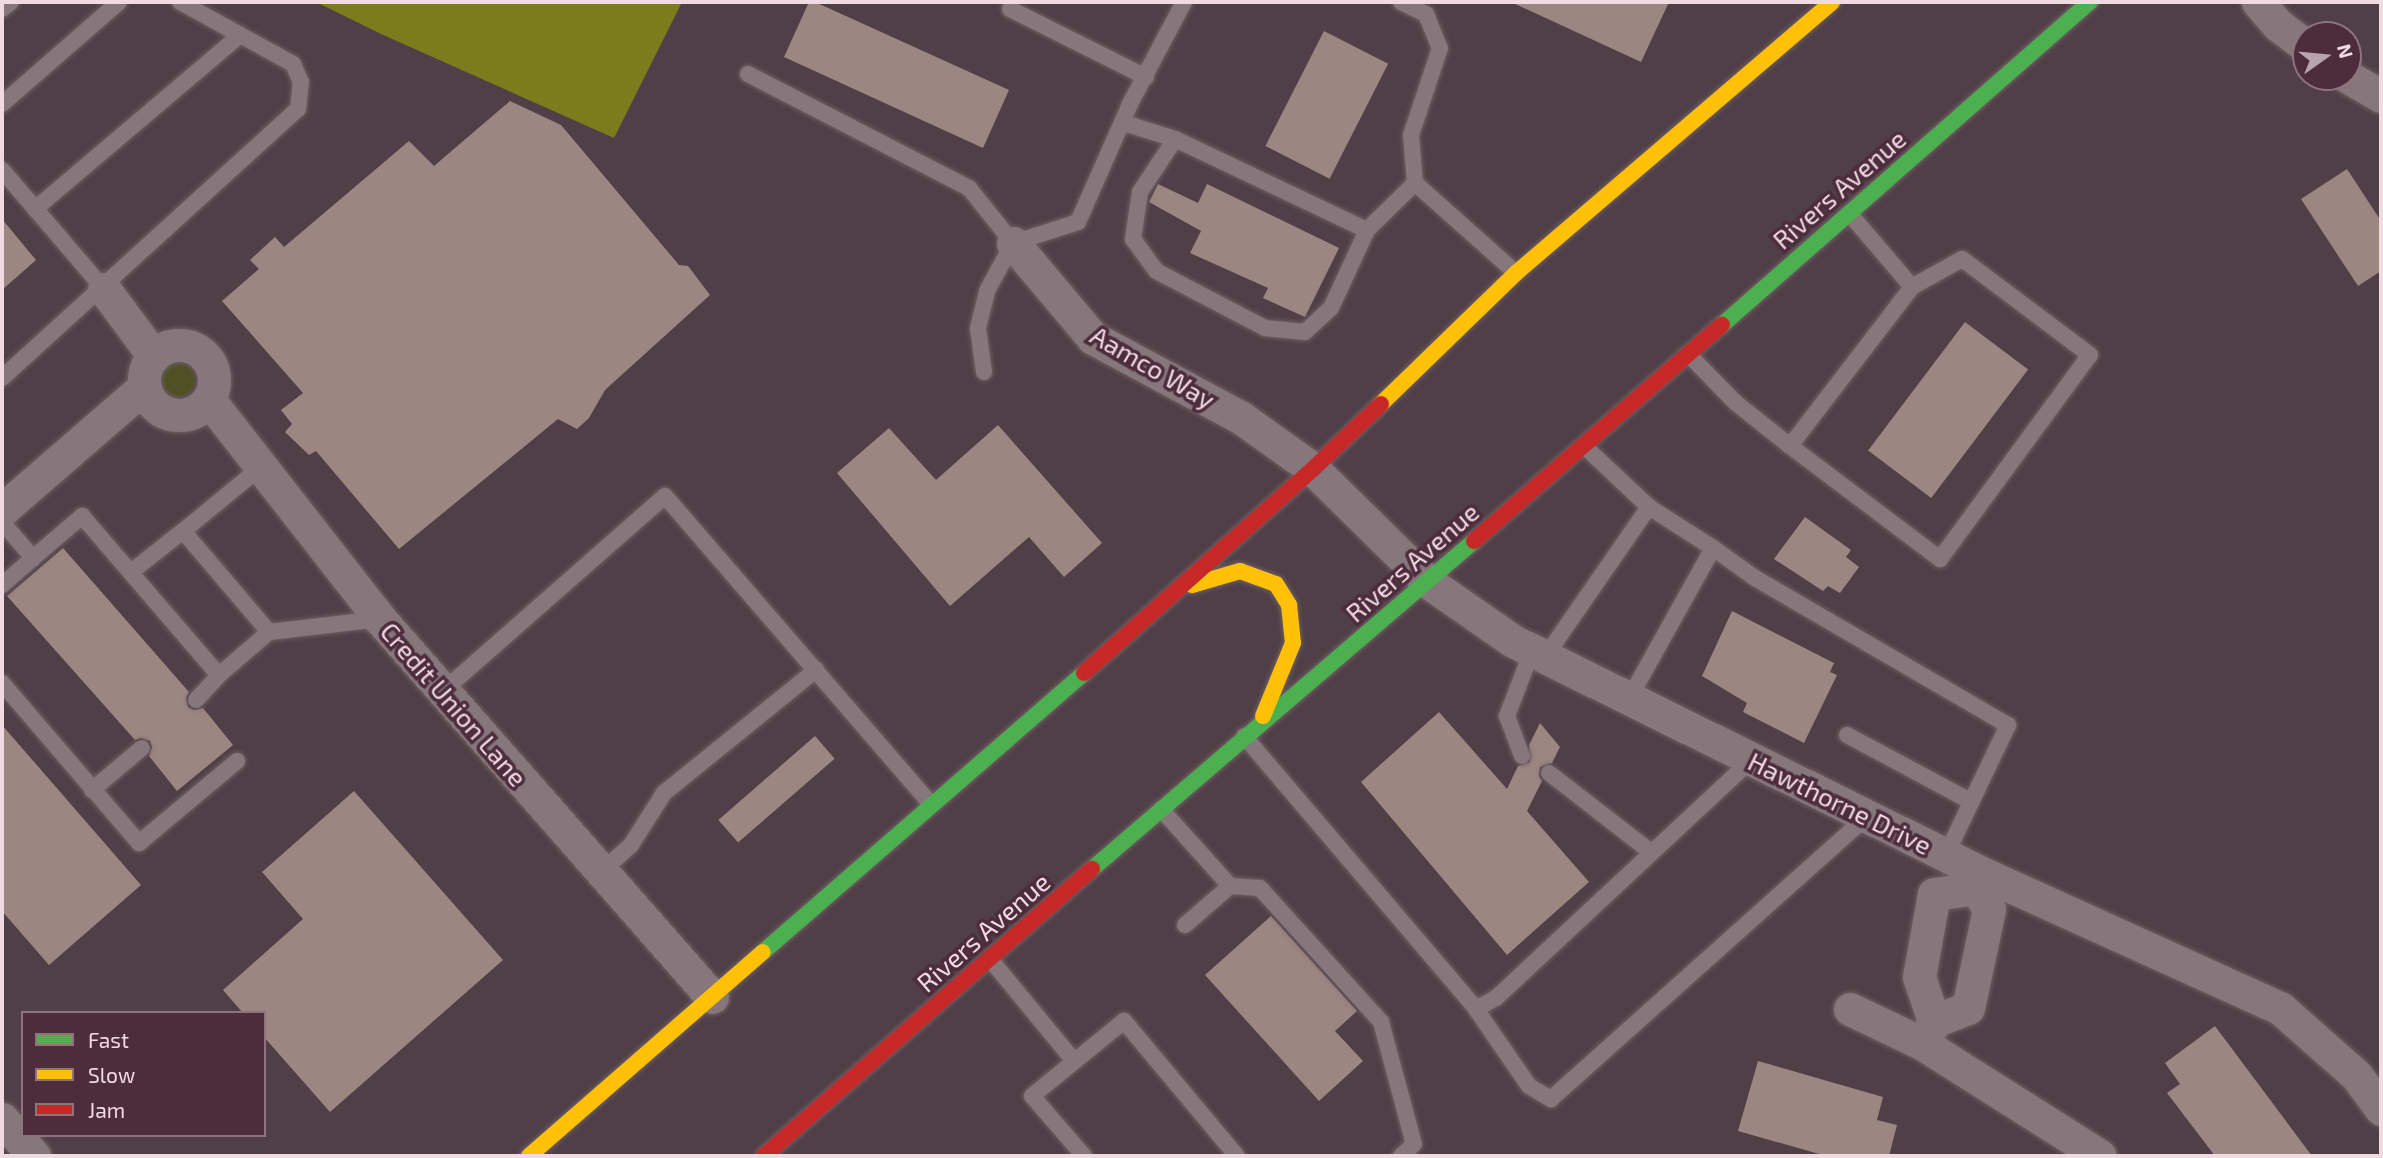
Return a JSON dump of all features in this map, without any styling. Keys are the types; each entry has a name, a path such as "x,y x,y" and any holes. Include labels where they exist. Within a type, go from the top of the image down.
{"main road":[{"path":"529,1156 1183,587 1313,469 1516,273 1832,2"},
{"name":"Rivers Avenue","path":"764,1156 1261,721 1428,582 2090,2"},
{"path":"1183,587 1240,571 1276,584 1289,605 1293,643 1261,721"}],"street":[{"path":"2258,2 2278,25 2292,36"},
{"path":"2362,85 2381,96"},
{"name":"Aamco Way","path":"1013,243 1093,338 1240,418 1313,469"},
{"path":"103,289 153,355"},
{"path":"174,345 197,349 206,356 215,377 209,400 190,414 178,416 156,407 144,387 147,364 153,355 174,345"},
{"path":"2,510 144,387"},
{"name":"Credit Union Lane","path":"209,400 380,619 712,998"},
{"name":"Hawthorne Drive","path":"1313,469 1428,582 1513,641 1946,855 1980,881 2280,1008 2356,1076 2381,1109"},
{"path":"1980,881 1989,909 1968,1008 1929,1033 1919,977 1934,894 1980,881"},
{"path":"1850,1010 1929,1033 2100,1156"},
{"path":"2,1119 34,1156"}],"lane":[{"path":"2,9 10,2"},
{"path":"2,104 119,2"},
{"path":"2,378 298,109 301,82 293,64 180,2"},
{"path":"984,372 978,328 987,291 1013,243 1078,222 1124,123 1130,104 1184,2"},
{"path":"1401,2 1426,14 1440,48 1411,135 1415,183 1516,273"},
{"path":"1010,9 1146,77"},
{"path":"35,209 240,35"},
{"path":"748,74 969,188 1013,243"},
{"path":"1124,123 1175,139 1367,230"},
{"path":"1175,139 1140,192 1133,239 1156,271 1265,328 1306,332 1331,308 1367,230 1415,183"},
{"path":"2,170 103,289"},
{"path":"1849,214 1912,287"},
{"path":"1688,354 1736,403 1790,446 1940,559 2090,355 1962,260 1912,287 1790,446"},
{"path":"1584,446 1649,507 1755,578 2008,725 1946,855"},
{"path":"131,572 261,467"},
{"path":"443,691 665,496 931,804"},
{"path":"1522,756 1507,716 1538,654 1649,507"},
{"path":"2,584 82,516 219,675"},
{"path":"2,522 33,558"},
{"path":"183,531 269,632"},
{"path":"1629,699 1713,548"},
{"path":"196,700 219,675 269,632 380,619"},
{"path":"601,872 631,845 664,793 816,670"},
{"path":"2,683 139,843 237,761"},
{"path":"1847,735 1970,801"},
{"path":"1244,736 1476,1009 1529,1086 1551,1098 1867,816"},
{"path":"92,790 142,748"},
{"path":"1476,1009 1496,998 1752,759"},
{"path":"1549,773 1652,853"},
{"path":"1161,809 1230,886 1260,888 1381,1022 1414,1144 1401,1156"},
{"path":"1185,925 1230,886"},
{"path":"990,959 1074,1061"},
{"path":"1084,1156 1032,1096 1124,1021 1237,1156"}],"shaded area":[{"path":"316,2 682,2 614,138 381,34"},
{"path":"178,363 190,368 195,380 190,392 178,397 166,392 161,380 166,368"}],"building":[{"path":"809,2 815,2 1009,90 983,148 784,57"},
{"path":"1511,2 1669,2 1641,62"},
{"path":"1324,31 1388,64 1330,179 1265,146"},
{"path":"510,101 561,125 679,265 688,266 710,295 605,390 589,418 577,429 558,419 399,549 316,451 309,455 285,432 292,424 281,410 303,393 222,301 259,269 250,260 275,237 284,247 409,141 434,166"},
{"path":"2347,169 2381,221 2381,271 2358,286 2301,199"},
{"path":"1158,184 1198,203 1207,184 1339,248 1305,317 1263,298 1268,288 1190,253 1201,231 1149,202"},
{"path":"2,219 36,260 2,290"},
{"path":"1965,322 2028,370 1931,498 1868,451"},
{"path":"998,425 1102,543 1064,577 1029,537 950,606 837,473 889,428 936,480"},
{"path":"1805,517 1851,550 1846,557 1859,567 1840,593 1828,586 1823,591 1774,559"},
{"path":"63,548 189,692 186,698 188,707 194,710 203,708 233,745 177,791 149,756 152,747 150,741 141,738 135,740 7,596"},
{"path":"1732,611 1834,663 1830,672 1837,675 1804,743 1743,712 1747,703 1702,676"},
{"path":"1439,712 1507,789 1518,766 1530,762 1529,745 1540,723 1560,747 1552,763 1540,767 1539,776 1542,781 1527,811 1589,882 1507,955 1361,782"},
{"path":"2,725 141,885 49,965 2,911"},
{"path":"815,736 835,759 738,843 718,820"},
{"path":"354,791 503,960 330,1112 266,1039 266,1011 241,1011 223,990 303,919 262,872"},
{"path":"1271,916 1357,1011 1335,1031 1363,1061 1319,1101 1205,975"},
{"path":"2215,1026 2312,1156 2215,1156 2167,1093 2180,1084 2165,1063"},
{"path":"1758,1061 1883,1097 1877,1120 1897,1125 1889,1156 1826,1156 1738,1131"}],"traffic: fast":[{"path":"1722,325 2090,2"},
{"path":"1092,869 1474,541"},
{"path":"763,952 1084,673"}],"traffic: slow":[{"path":"1381,404 1516,273 1832,2"},
{"path":"1192,585 1240,571 1276,584 1289,605 1293,643 1263,716"},
{"path":"529,1156 763,952"}],"traffic: jam":[{"path":"1474,541 1722,325"},
{"path":"1084,673 1313,469 1381,404"},
{"path":"764,1156 1092,869"}]}
